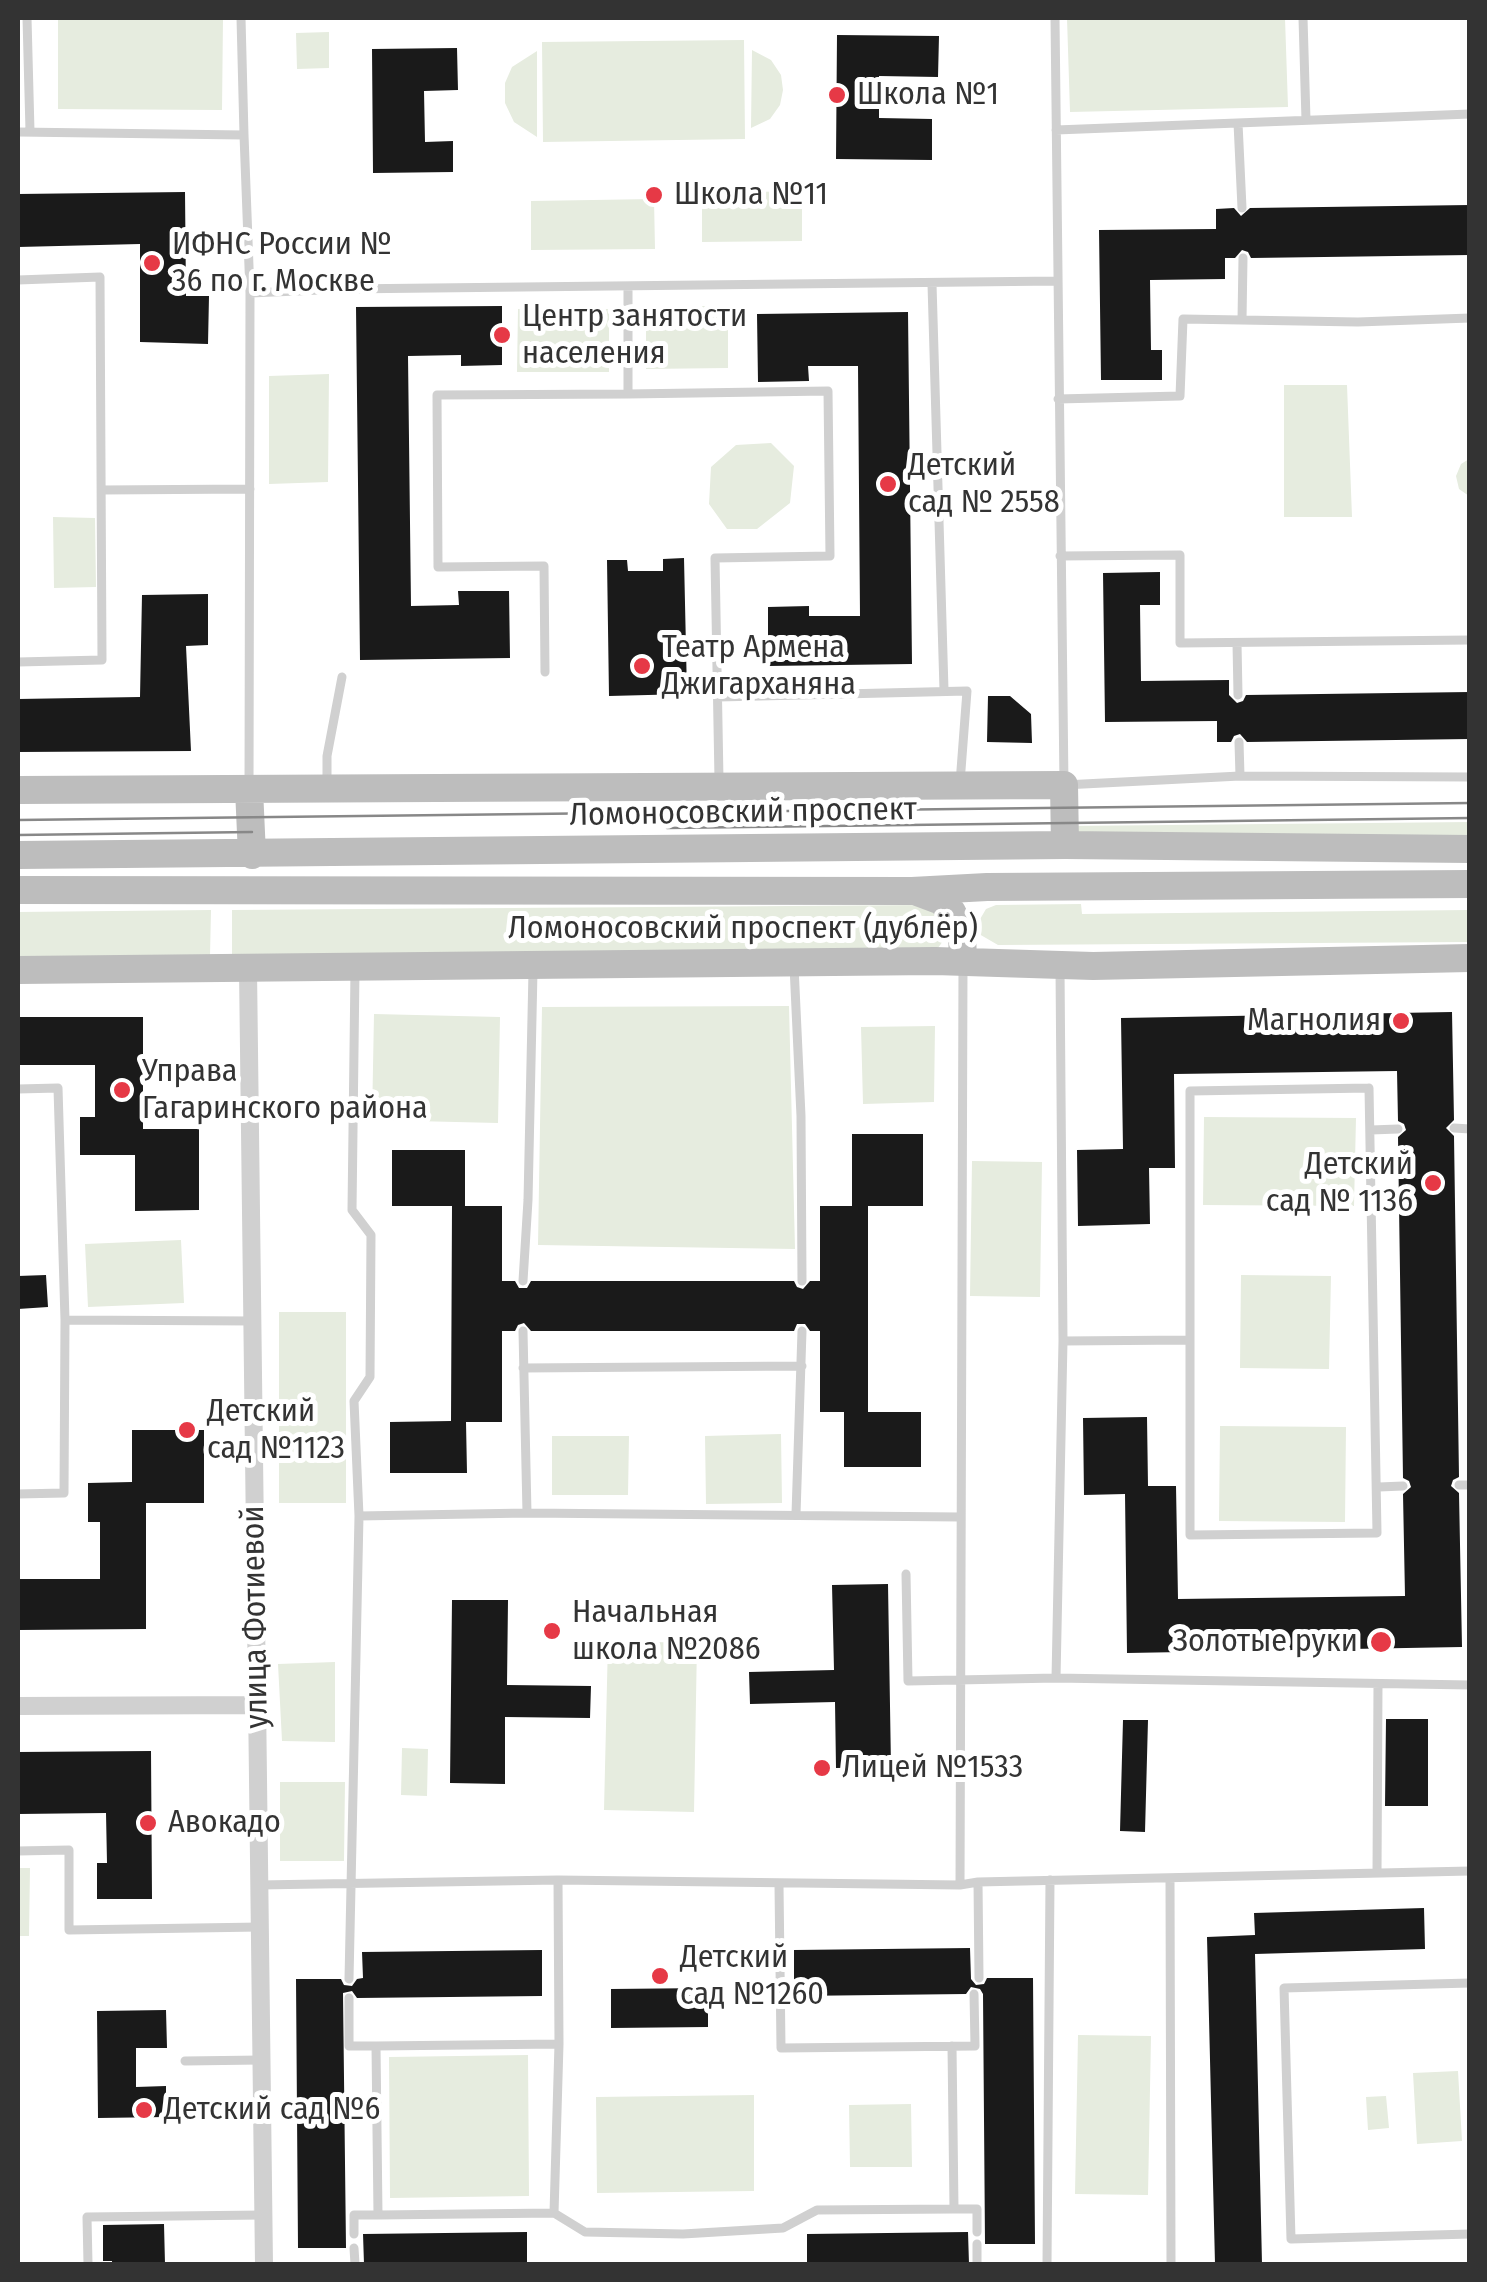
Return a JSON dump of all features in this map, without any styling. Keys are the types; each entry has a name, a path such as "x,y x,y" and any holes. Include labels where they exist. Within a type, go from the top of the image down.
{"main road":[{"path":"18,790 1064,785 1065,845"},
{"path":"248,789 252,855"},
{"name":"Ломоносовский проспект","path":"18,855 1065,845 1470,849"},
{"path":"961,846 974,852 980,866 976,880 963,888"},
{"path":"383,853 372,860 369,873 374,884 384,890"},
{"path":"18,890 912,890 1470,884"},
{"path":"912,890 941,901 952,912 962,932 964,962"},
{"name":"Ломоносовский проспект (дублёр)","path":"18,970 533,964 1060,965 1470,958"}],"street":[{"name":"улица Фотиевой","path":"248,969 264,2264"},
{"path":"18,1706 256,1706"}],"lane":[{"path":"28,18 30,131"},
{"path":"241,18 250,293 248,789"},
{"path":"1054,18 1064,785 1240,776 1470,777"},
{"path":"1303,18 1306,120"},
{"path":"1056,130 1470,114"},
{"path":"1238,123 1242,208"},
{"path":"18,132 244,135"},
{"path":"1242,320 1243,258"},
{"path":"18,280 100,277 102,490 102,660 18,662"},
{"path":"250,293 344,288 1057,281"},
{"path":"932,284 944,690"},
{"path":"628,287 628,394"},
{"path":"1058,399 1180,396 1183,319 1358,322 1470,318"},
{"path":"544,672 544,566 438,567 437,394 828,391 830,556 715,558 719,788"},
{"path":"102,490 250,490"},
{"path":"1060,556 1180,555 1180,643 1470,640"},
{"path":"1238,643 1238,695"},
{"path":"327,790 327,756 342,677"},
{"path":"718,696 968,692 960,786"},
{"path":"1239,742 1240,776"},
{"path":"960,1885 964,962"},
{"path":"794,963 801,1116 802,1281"},
{"path":"523,1281 529,1188 533,964"},
{"path":"1056,1678 1063,1341 1060,965"},
{"path":"349,1978 360,1516 354,1401 370,1376 370,1235 352,1210 355,967"},
{"path":"18,1089 58,1088 66,1320 64,1494 18,1494"},
{"path":"1369,1088 1372,1130 1378,1533 1190,1536 1190,1091 1369,1088"},
{"path":"1454,1128 1470,1128"},
{"path":"1372,1130 1398,1129"},
{"path":"66,1320 252,1321"},
{"path":"524,1331 527,1513"},
{"path":"796,1514 802,1332"},
{"path":"1063,1341 1190,1340"},
{"path":"522,1368 802,1366"},
{"path":"1379,1487 1403,1486"},
{"path":"360,1516 527,1513 960,1517"},
{"path":"906,1574 908,1681 1056,1678 1470,1686"},
{"path":"1377,1873 1378,1684"},
{"path":"18,1850 69,1850 70,1930 260,1927"},
{"path":"259,1885 558,1880 960,1885 1470,1870"},
{"path":"1170,1879 1171,2264"},
{"path":"554,2213 558,1880"},
{"path":"1047,2264 1050,1880"},
{"path":"978,1882 979,1978"},
{"path":"780,1885 780,2048 975,2046 974,1994"},
{"path":"1470,1983 1284,1988 1290,2239 1470,2234"},
{"path":"349,1998 349,2046 559,2044"},
{"path":"376,2046 378,2215"},
{"path":"952,2046 954,2209"},
{"path":"186,2060 261,2060"},
{"path":"354,2234 354,2215 554,2213 585,2232 683,2234 782,2228 817,2210 954,2209 977,2209 978,2232"},
{"path":"88,2264 87,2217 263,2215"},
{"path":"977,2244 978,2264"},
{"path":"354,2248 354,2264"}],"shaded area":[{"path":"58,18 223,18 222,110 58,109"},
{"path":"1067,18 1285,18 1288,107 1070,112"},
{"path":"329,32 329,68 297,69 296,33"},
{"path":"744,40 745,139 543,142 542,42"},
{"path":"752,50 771,60 781,75 783,90 780,105 770,119 751,128"},
{"path":"537,51 537,137 514,122 505,103 505,83 512,67"},
{"path":"802,191 802,241 702,242 702,193"},
{"path":"654,199 655,249 531,250 531,201"},
{"path":"646,306 728,306 728,368 646,369"},
{"path":"518,309 609,309 609,372 517,372"},
{"path":"329,374 328,482 269,484 269,376"},
{"path":"1284,385 1347,385 1352,517 1284,517"},
{"path":"771,443 794,466 790,503 757,529 727,529 709,504 711,467 736,445"},
{"path":"1470,459 1469,496 1459,489 1456,476 1461,464"},
{"path":"53,517 95,518 96,587 54,588"},
{"path":"1470,822 1469,836 1069,836 1069,826"},
{"path":"1081,904 1082,914 1469,910 1469,942 998,945 979,934 976,926 986,909 996,905"},
{"path":"935,907 948,934 938,948 232,956 232,910"},
{"path":"211,910 210,956 18,959 18,912"},
{"path":"789,1006 795,1249 538,1245 542,1007"},
{"path":"374,1014 500,1017 498,1123 372,1120"},
{"path":"935,1026 934,1102 863,1104 861,1027"},
{"path":"1204,1117 1356,1118 1354,1206 1203,1205"},
{"path":"972,1161 1042,1162 1040,1297 970,1296"},
{"path":"181,1240 184,1303 88,1307 85,1244"},
{"path":"1241,1275 1331,1276 1329,1369 1240,1368"},
{"path":"279,1312 346,1312 346,1503 279,1503"},
{"path":"1220,1426 1346,1427 1345,1522 1219,1521"},
{"path":"781,1434 782,1503 706,1504 705,1436"},
{"path":"552,1436 629,1436 628,1495 552,1495"},
{"path":"608,1641 697,1643 694,1812 604,1810"},
{"path":"335,1662 335,1742 282,1741 278,1664"},
{"path":"402,1748 428,1749 427,1796 401,1795"},
{"path":"280,1782 345,1782 344,1861 280,1861"},
{"path":"18,1868 30,1868 29,1936 18,1936"},
{"path":"1078,2035 1151,2036 1148,2195 1075,2194"},
{"path":"528,2055 529,2196 390,2198 389,2057"},
{"path":"1458,2071 1462,2141 1417,2144 1413,2073"},
{"path":"754,2095 754,2191 597,2193 596,2097"},
{"path":"1386,2096 1389,2128 1368,2130 1366,2097"},
{"path":"911,2104 912,2167 850,2167 849,2105"}],"building":[{"path":"837,35 939,36 938,77 879,76 879,118 932,119 932,160 836,159"},
{"path":"457,48 458,90 424,91 425,142 453,141 453,172 373,173 372,49"},
{"path":"185,192 186,296 209,296 208,344 140,342 140,244 18,247 18,194"},
{"path":"1470,205 1470,255 1251,258 1242,250 1235,258 1225,258 1225,279 1150,280 1151,350 1162,350 1162,380 1101,380 1099,230 1216,229 1216,209 1234,208 1241,216 1250,208"},
{"path":"502,306 502,365 461,366 461,355 408,356 411,606 459,605 458,591 509,591 510,658 360,660 356,307"},
{"path":"908,312 912,664 768,666 768,607 809,606 809,616 860,616 858,366 808,366 809,381 758,382 757,314"},
{"path":"684,558 687,694 609,696 607,560 627,560 628,571 663,571 663,559"},
{"path":"1160,572 1160,605 1140,605 1141,681 1229,680 1229,695 1237,703 1246,695 1470,692 1470,739 1247,742 1240,734 1231,742 1217,742 1217,721 1105,722 1103,573"},
{"path":"208,594 208,645 186,646 191,751 18,752 18,699 140,697 142,595"},
{"path":"988,696 1010,696 1031,714 1032,743 987,742"},
{"path":"1452,1012 1454,1120 1446,1128 1454,1136 1459,1477 1451,1486 1459,1493 1462,1647 1127,1653 1125,1494 1084,1495 1083,1418 1147,1417 1148,1486 1176,1486 1178,1599 1405,1596 1403,1494 1411,1487 1403,1478 1398,1137 1406,1130 1398,1121 1397,1071 1174,1074 1175,1168 1149,1168 1150,1224 1078,1226 1077,1150 1123,1149 1121,1018"},
{"path":"18,1017 143,1017 143,1129 199,1129 199,1210 135,1211 135,1155 80,1155 80,1117 95,1117 95,1065 18,1065"},
{"path":"852,1134 923,1134 923,1206 868,1206 868,1412 921,1412 921,1467 844,1467 844,1412 820,1412 820,1331 810,1331 805,1324 797,1324 794,1331 531,1331 524,1323 515,1331 502,1331 502,1422 466,1422 467,1473 390,1473 390,1422 451,1421 452,1206 392,1206 392,1150 465,1150 465,1206 502,1206 502,1281 515,1281 519,1288 527,1288 531,1281 794,1281 803,1289 810,1281 820,1281 820,1206 852,1206"},
{"path":"46,1275 48,1307 18,1309 18,1276"},
{"path":"132,1430 204,1430 204,1503 146,1503 146,1629 18,1630 18,1579 100,1579 100,1522 88,1522 88,1483 132,1482"},
{"path":"888,1584 891,1767 836,1768 835,1702 750,1704 749,1672 834,1670 832,1585"},
{"path":"452,1600 508,1600 507,1685 591,1686 590,1718 505,1717 505,1784 450,1783"},
{"path":"1386,1719 1428,1719 1428,1806 1385,1806"},
{"path":"1123,1720 1148,1720 1145,1832 1120,1831"},
{"path":"151,1751 152,1899 97,1899 97,1863 107,1863 106,1813 18,1814 18,1752"},
{"path":"1424,1908 1425,1949 1255,1954 1262,2264 1215,2264 1207,1937 1255,1935 1254,1913"},
{"path":"970,1948 971,1979 976,1985 984,1984 987,1978 1033,1978 1035,2244 985,2244 980,1989 971,1987 966,1994 794,1996 794,1950"},
{"path":"542,1950 542,1996 357,1998 352,1991 343,1993 346,2248 298,2248 296,1979 341,1979 344,1985 352,1986 363,1978 362,1952"},
{"path":"708,1988 708,2027 611,2028 611,1989"},
{"path":"166,2010 167,2048 136,2048 136,2087 166,2086 166,2117 98,2118 97,2011"},
{"path":"164,2224 165,2264 103,2261 103,2225"},
{"path":"527,2232 527,2264 364,2264 363,2234"},
{"path":"968,2232 969,2264 807,2264 807,2234"}],"tram line":[{"path":"18,820 1470,803"},
{"path":"667,828 1470,818"},
{"path":"18,835 252,832"}],"place":[{"name":"Школа №1","path":"837,95"},
{"name":"Школа №11","path":"654,195"},
{"name":"ИФНС России № 36 по г. Москве","path":"152,263"},
{"name":"Центр занятости населения","path":"502,335"},
{"name":"Детский сад № 2558","path":"888,484"},
{"name":"Театр Армена Джигарханяна","path":"642,666"},
{"name":"Магнолия","path":"1401,1021"},
{"name":"Управа Гагаринского района","path":"122,1090"},
{"name":"Детский сад № 1136","path":"1433,1183"},
{"name":"Детский сад №1123","path":"187,1430"},
{"name":"Начальная школа №2086","path":"552,1631"},
{"name":"Золотые руки","path":"1381,1642"},
{"name":"Лицей №1533","path":"822,1768"},
{"name":"Авокадо","path":"148,1823"},
{"name":"Детский сад №1260","path":"660,1976"},
{"name":"Детский сад №6","path":"144,2110"}]}
